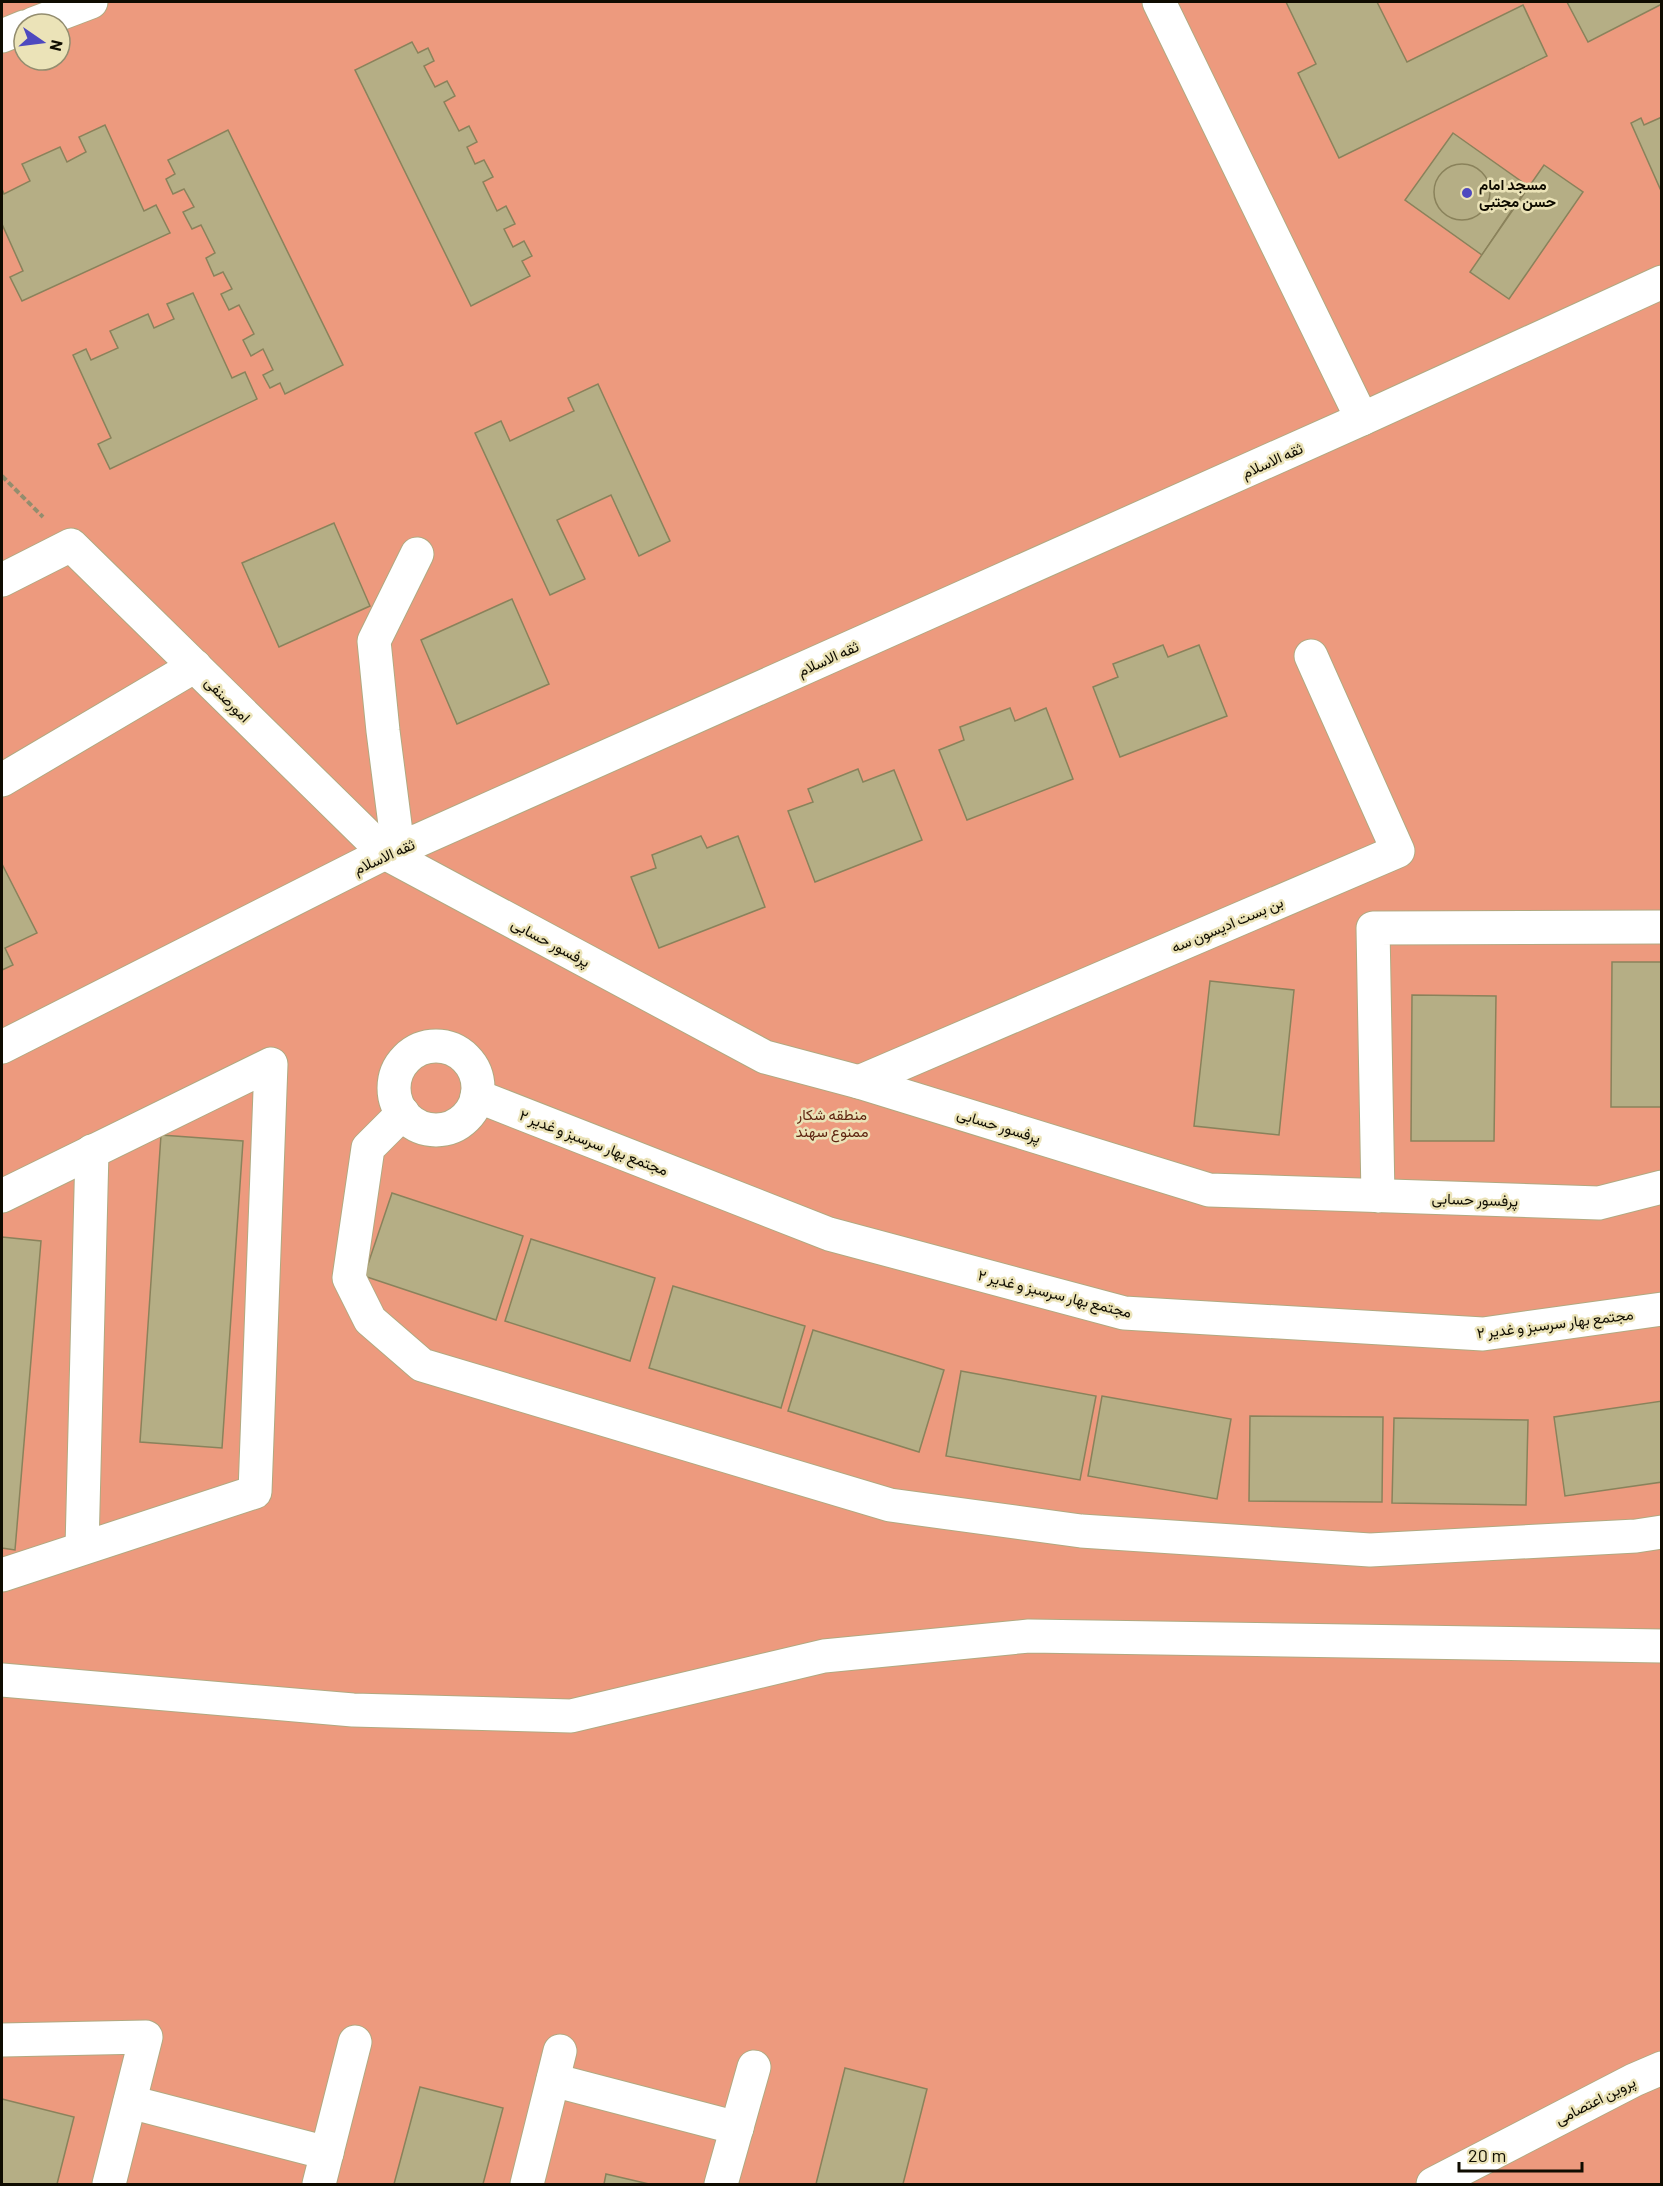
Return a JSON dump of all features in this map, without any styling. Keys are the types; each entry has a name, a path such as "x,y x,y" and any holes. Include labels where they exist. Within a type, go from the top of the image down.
{"street":[{"path":"65,12 91,2"},
{"path":"1159,2 1362,419"},
{"name":"ثقه الاسلام","path":"2,1047 392,850 1362,419 1662,282"},
{"path":"2,580 71,545"},
{"name":"امورصنفی","path":"71,545 195,666 392,850"},
{"path":"392,850 374,641 417,554"},
{"name":"بن بست ادیسون سه","path":"859,1082 1398,851 1311,656"},
{"path":"2,780 195,666"},
{"name":"پرفسور حسابی","path":"392,850 765,1057 859,1082 1209,1190 1599,1203 1662,1187"},
{"path":"1378,1196 1373,928 1662,927"},
{"path":"440,1046 453,1049 465,1057 473,1068 478,1082 473,1110 463,1120 452,1127 439,1130 413,1123 403,1113 394,1089 396,1075 412,1054 425,1047 440,1046"},
{"path":"2,1196 271,1064 255,1492 2,1575"},
{"name":"مجتمع بهار سرسبز و غدیر ۲","path":"477,1096 829,1234 1124,1313 1483,1334 1662,1309"},
{"path":"403,1113 368,1148 349,1278 370,1320 422,1365 891,1505 1025,1524 1081,1531 1370,1550 1662,1532"},
{"path":"82,1548 92,1151"},
{"path":"2,1680 353,1710 571,1716 824,1656 1029,1636 1662,1646"},
{"path":"2,2040 146,2037 109,2184"},
{"path":"319,2184 355,2042"},
{"path":"527,2184 557,2066 737,2128"},
{"path":"721,2184 754,2067"},
{"name":"پروین اعتصامی","path":"1433,2184 1634,2080 1662,2068"},
{"path":"130,2102 327,2153"}],"path":[{"path":"2,476 71,545"}],"green space":[{"name":"منطقه شکار ممنوع سهند","path":"2,2 1661,2 1661,2184 2,2184"}],"building":[{"path":"1286,2 1377,2 1407,62 1523,5 1547,56 1339,158 1298,73 1316,64"},
{"path":"1567,2 1662,2 1662,4 1588,42"},
{"path":"412,42 418,53 428,48 434,61 424,66 435,87 447,81 455,96 444,102 459,131 469,126 477,142 467,147 475,164 484,160 493,177 483,182 497,211 506,206 515,224 504,229 513,247 524,241 532,256 522,261 530,276 471,306 355,70"},
{"path":"1662,117 1662,193 1631,123 1641,118 1644,125"},
{"path":"105,125 144,211 156,205 170,233 22,301 10,277 23,271 2,224 2,189 4,194 30,181 22,164 60,147 67,162 86,152 79,137"},
{"path":"228,130 343,365 285,394 280,383 270,388 263,375 273,370 263,349 251,356 243,340 254,334 239,305 229,310 221,294 232,289 223,272 214,276 206,258 215,253 201,225 192,229 183,212 194,207 184,189 173,194 166,179 175,174 168,160"},
{"name":"مسجد امام حسن مجتبی","path":"1453,133 1528,186 1482,255 1405,200"},
{"path":"1462,164 1473,166 1482,172 1488,181 1490,192 1488,203 1482,212 1473,218 1462,220 1451,218 1442,212 1436,203 1434,192 1436,181 1442,172 1451,166"},
{"path":"1544,165 1583,192 1509,299 1470,272"},
{"path":"193,293 232,378 245,372 257,399 110,469 98,444 111,438 73,355 86,349 91,360 118,348 110,331 148,314 154,328 174,319 167,304"},
{"path":"598,384 670,541 639,556 611,495 557,520 585,579 550,595 475,433 501,421 510,441 574,411 568,398"},
{"path":"334,523 370,606 279,647 242,563"},
{"path":"512,599 549,684 457,724 421,640"},
{"path":"1163,645 1168,657 1199,645 1227,716 1120,757 1093,687 1118,677 1113,664"},
{"path":"1010,708 1015,721 1046,708 1073,779 967,820 939,750 964,740 960,727"},
{"path":"858,769 863,782 894,770 922,840 815,882 788,811 813,802 808,789"},
{"path":"701,836 707,848 738,836 765,907 659,948 631,877 656,868 652,855"},
{"path":"2,864 37,933 5,948 13,965 2,970"},
{"path":"1612,962 1662,962 1662,1107 1611,1107"},
{"path":"1210,981 1294,990 1279,1135 1194,1126"},
{"path":"1412,995 1496,996 1494,1141 1411,1141"},
{"path":"161,1135 243,1141 222,1448 140,1442"},
{"path":"392,1193 523,1236 496,1320 364,1276"},
{"path":"2,1237 41,1241 15,1550 2,1548"},
{"path":"531,1239 655,1278 630,1361 505,1321"},
{"path":"673,1286 805,1326 781,1408 649,1368"},
{"path":"813,1330 944,1370 919,1452 788,1411"},
{"path":"961,1371 1096,1396 1080,1480 946,1456"},
{"path":"1102,1396 1231,1419 1217,1499 1088,1476"},
{"path":"1662,1401 1662,1482 1565,1496 1554,1417"},
{"path":"1250,1416 1383,1417 1382,1502 1249,1501"},
{"path":"1394,1418 1528,1420 1526,1505 1392,1503"},
{"path":"845,2068 927,2089 903,2184 816,2184"},
{"path":"420,2087 503,2108 483,2184 394,2184"},
{"path":"2,2099 74,2117 57,2184 2,2184"},
{"path":"606,2174 649,2184 604,2184"}],"place":[{"name":"مسجد امام حسن مجتبی","path":"1467,193"}]}
